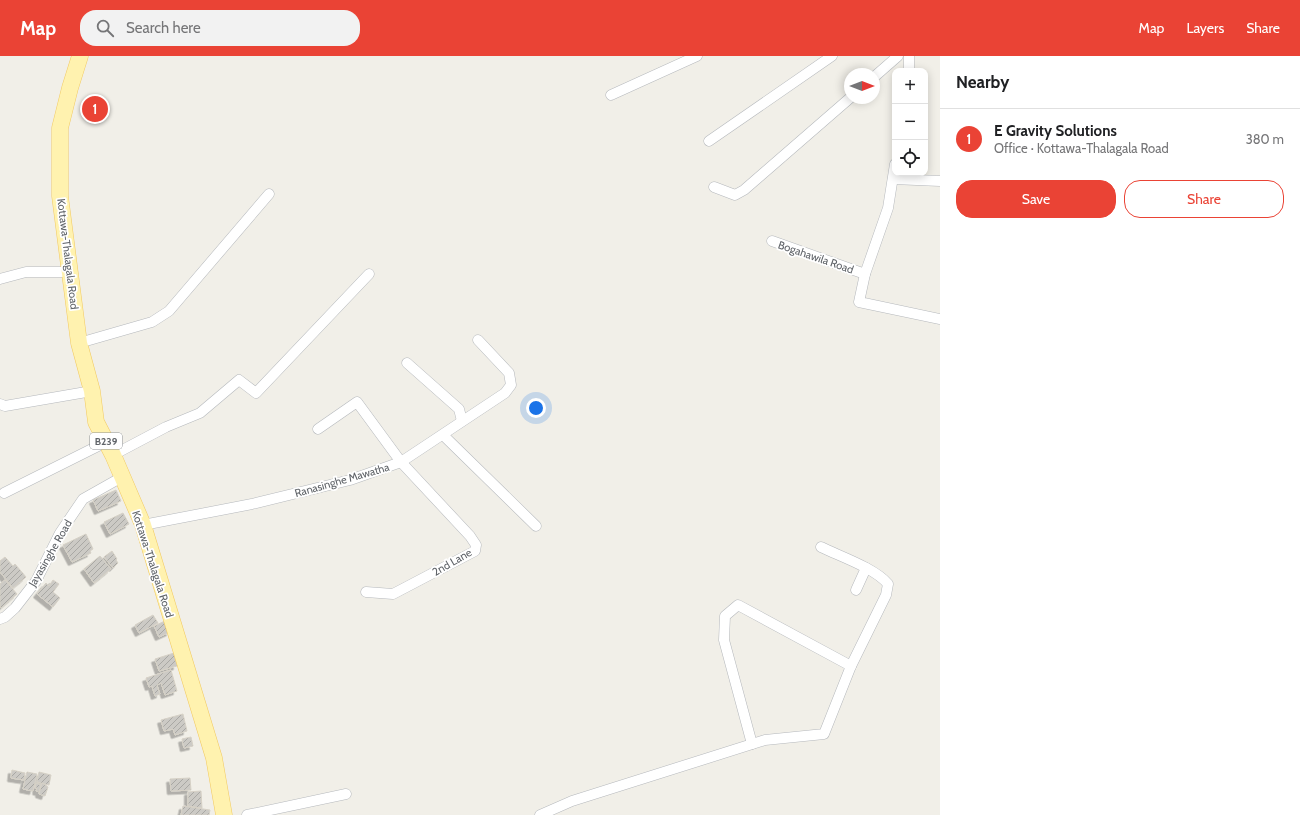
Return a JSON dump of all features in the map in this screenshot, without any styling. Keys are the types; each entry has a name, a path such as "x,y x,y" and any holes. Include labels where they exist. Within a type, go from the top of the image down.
{"main road":[{"name":"Kottawa-Thalagala Road","path":"80,56 60,128 60,196 79,343 92,391 96,422 110,449 143,525 214,758 224,815"}],"street":[{"path":"611,95 697,56"},
{"path":"709,141 832,56"},
{"path":"880,72 898,56"},
{"path":"909,56 909,68"},
{"path":"714,187 735,195 744,190 844,103"},
{"name":"Bogahawila Road","path":"772,241 865,274 888,208 893,176"},
{"path":"893,179 940,181"},
{"path":"79,343 152,322 169,311 269,194"},
{"path":"0,279 26,272 70,272"},
{"path":"4,493 200,413 239,380 256,393 369,274"},
{"path":"865,274 859,302 940,319"},
{"name":"Ranasinghe Mawatha","path":"143,525 252,504 350,480 401,462 505,393 511,385 509,373 478,340"},
{"path":"407,363 459,408 462,421"},
{"path":"2,406 92,391"},
{"path":"318,429 357,402 401,462"},
{"path":"443,435 536,526"},
{"name":"2nd Lane","path":"366,592 393,594 475,551 476,545 470,536 401,462"},
{"name":"Jayasinghe Road","path":"2,616 15,608 36,581 60,533 83,499 122,477"},
{"path":"540,815 572,801 765,740 824,734 851,666 886,595 888,584 883,578 866,568 820,547"},
{"path":"856,590 866,568"},
{"path":"752,744 724,640 725,616 729,612 738,605 851,666"},
{"path":"247,815 343,798 269,815"}],"building":[{"path":"116,490 121,501 98,511 93,500"},
{"path":"123,513 129,524 110,534 104,522"},
{"path":"86,534 93,549 90,551 91,553 72,562 63,545"},
{"path":"112,551 118,563 113,568 104,557"},
{"path":"100,556 111,569 94,583 84,569"},
{"path":"5,557 13,566 15,564 26,577 13,588 0,572 0,561"},
{"path":"5,580 17,594 1,608 0,584"},
{"path":"53,580 59,584 53,592 60,598 53,607 37,594 46,583 49,586"},
{"path":"153,615 158,623 139,633 135,625"},
{"path":"165,621 170,632 159,637 154,626"},
{"path":"174,653 177,666 159,671 155,659"},
{"path":"171,670 177,691 165,695 161,683 157,685 160,694 155,696 152,686 149,687 146,678"},
{"path":"183,714 187,731 175,735 173,729 164,731 161,720"},
{"path":"191,737 193,746 184,748 182,739"},
{"path":"12,770 25,773 24,780 11,778"},
{"path":"27,772 37,774 33,791 23,789"},
{"path":"39,772 51,775 49,785 37,782"},
{"path":"190,778 191,790 171,791 170,779"},
{"path":"36,783 41,785 39,792 36,791 37,788 35,788"},
{"path":"42,783 48,787 45,796 39,794"},
{"path":"201,791 202,808 188,806 188,792"},
{"path":"183,806 210,810 209,815 181,815"}],"place":[{"name":"E Gravity Solutions","path":"95,109"}]}
